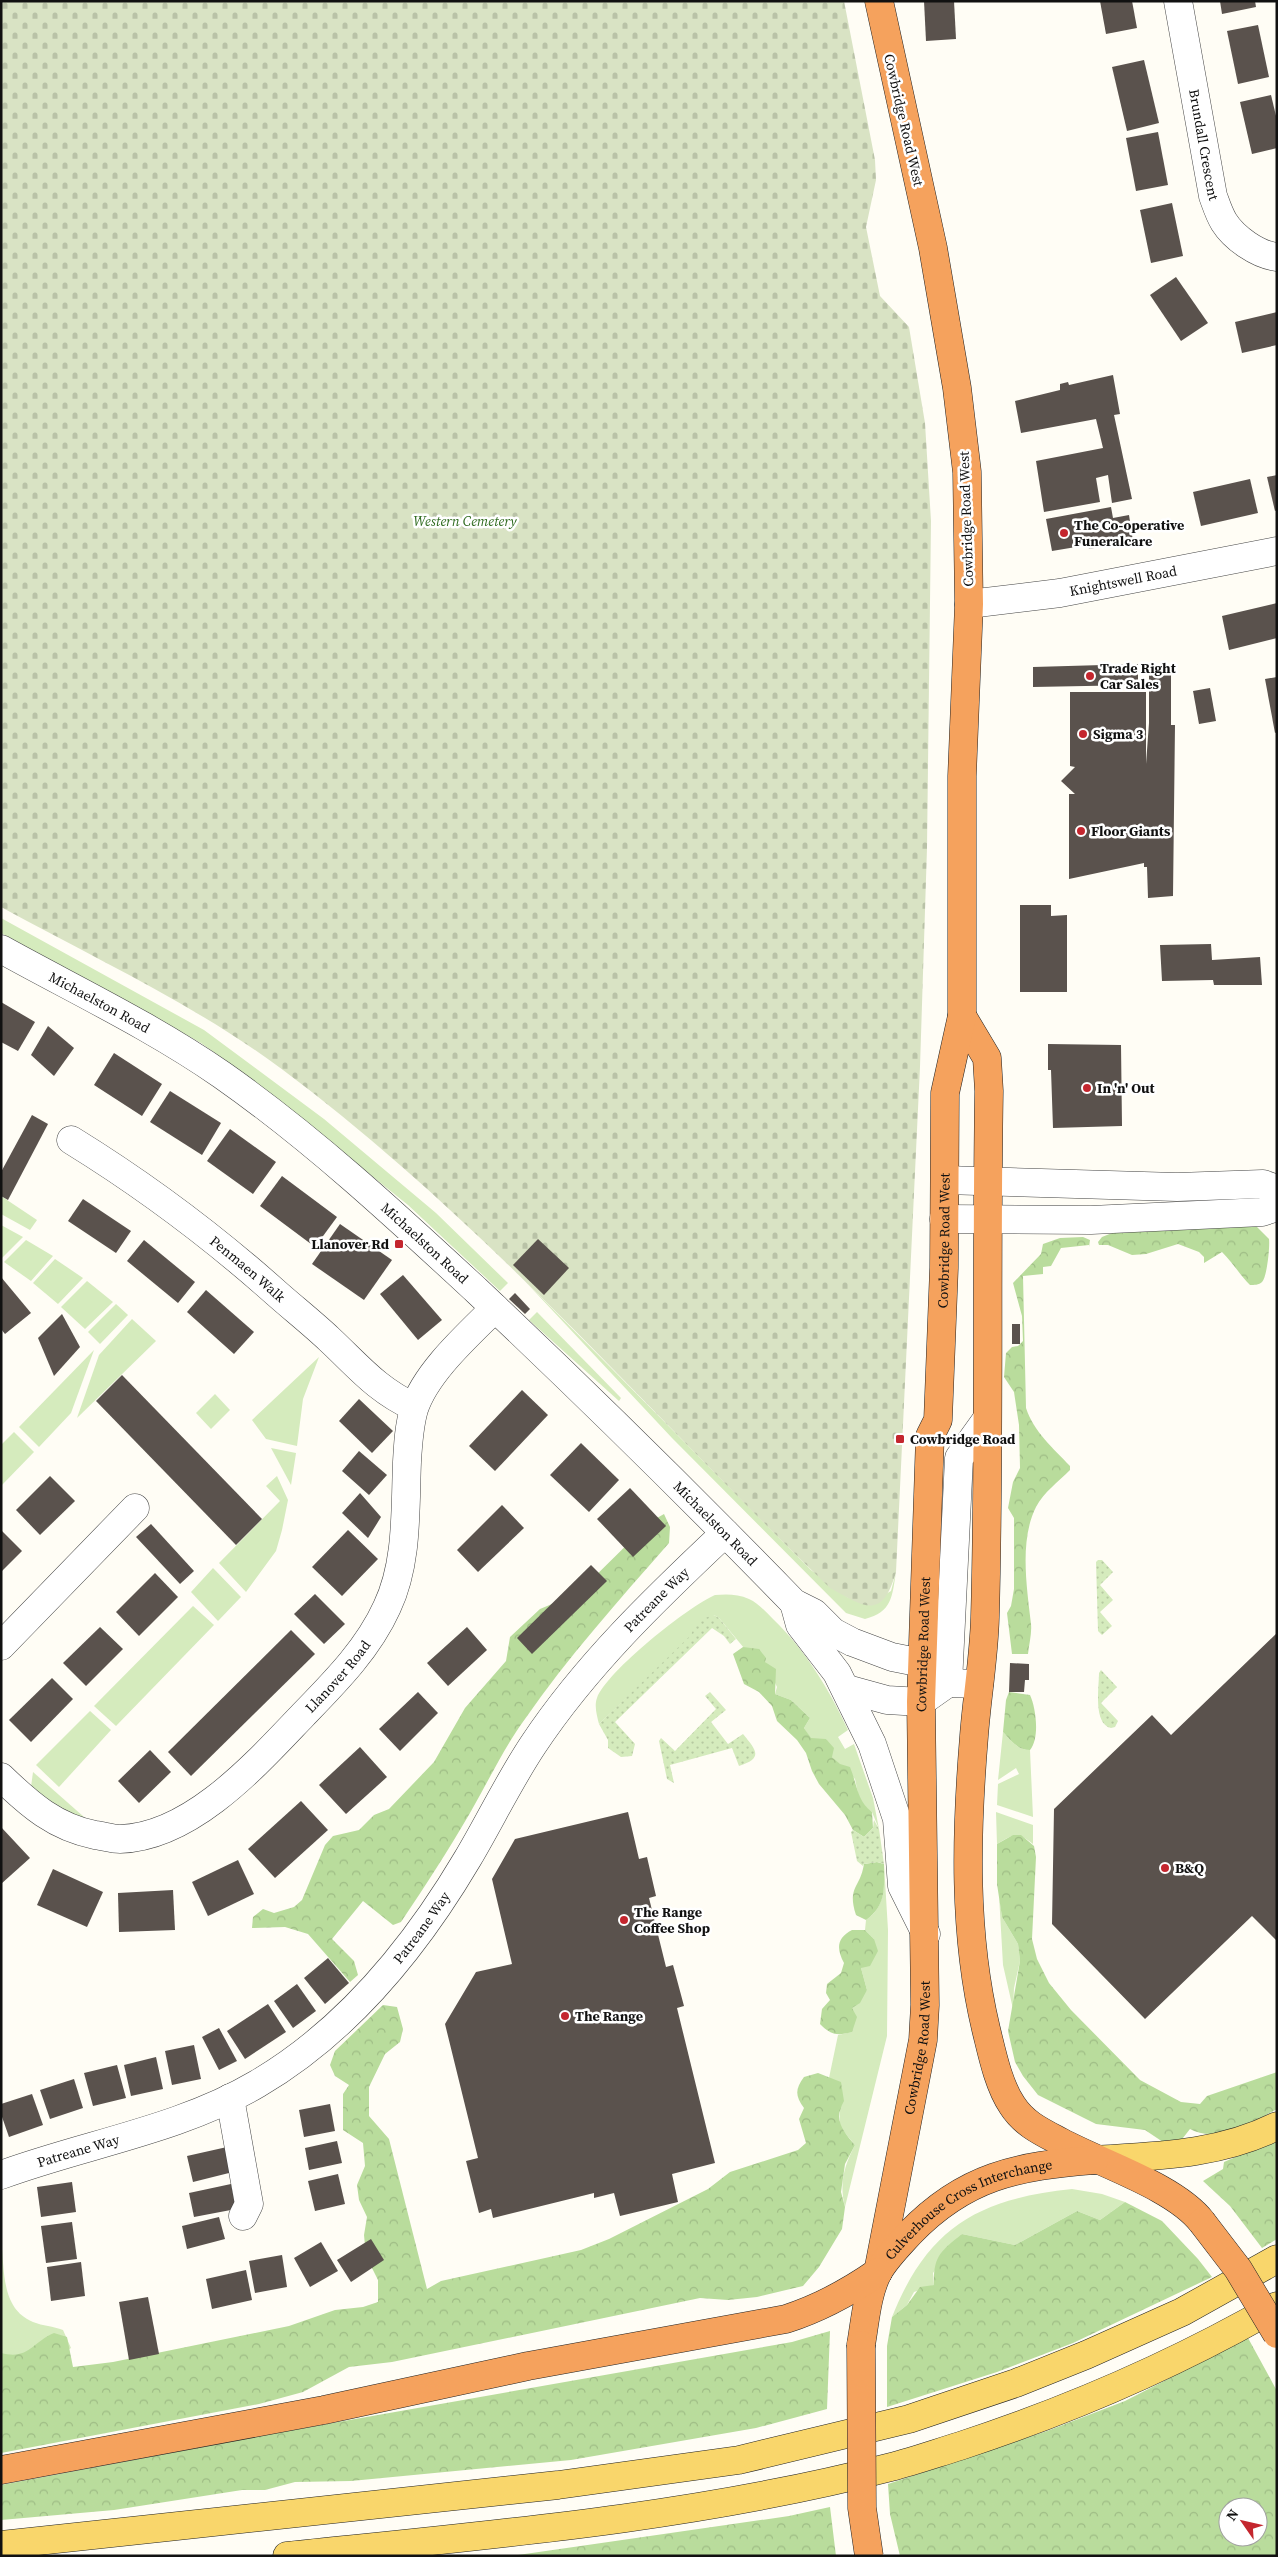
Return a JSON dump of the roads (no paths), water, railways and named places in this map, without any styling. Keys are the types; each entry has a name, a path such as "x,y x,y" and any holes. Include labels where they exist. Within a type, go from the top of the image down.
{"highway":[{"name":"Cowbridge Road West","path":"878,2272 923,2040 926,1934 921,1702 922,1663 930,1436 938,1420 945,1180 945,1093 962,1016 962,795 969,604 967,472 957,388 933,248 879,1"},
{"path":"962,1016 987,1058 985,1617 969,1834 969,1907 975,1975 990,2045 1010,2102 1022,2118 1037,2130 1094,2160"},
{"name":"Culverhouse Cross Interchange","path":"869,2556 862,2508 861,2345 867,2308 878,2272 900,2243 929,2213 952,2196 1004,2173 1046,2164 1094,2160 1172,2196 1195,2213 1238,2269 1277,2334"},
{"path":"1,2470 324,2410 528,2366 786,2319 827,2304 848,2293 878,2272"}],"main road":[{"path":"1094,2160 1201,2152 1240,2142 1277,2126"},
{"path":"1,2545 558,2485 667,2471 756,2456 909,2419 1016,2383 1086,2356 1182,2312 1277,2259"},
{"path":"287,2556 604,2522 785,2492 893,2467 999,2433 1100,2395 1204,2346 1277,2306"}],"street":[{"name":"Brundall Crescent","path":"1178,1 1213,196 1224,223 1238,237 1256,250 1277,257"},
{"name":"Knightswell Road","path":"969,604 1060,594 1277,551"},
{"name":"Michaelston Road","path":"1,949 168,1040 223,1076 350,1178 495,1308 726,1533 794,1603 814,1613 833,1632 852,1642 892,1657 922,1663 948,1683"},
{"name":"Penmaen Walk","path":"71,1140 119,1169 172,1207 244,1264 383,1391 414,1408"},
{"path":"945,1180 1177,1187 1263,1184 1277,1188"},
{"path":"944,1219 1091,1220 1262,1212 1277,1207"},
{"name":"Llanover Road","path":"1,1777 28,1804 57,1823 83,1832 119,1839 148,1835 174,1824 211,1802 255,1766 343,1673 371,1636 388,1606 401,1567 409,1433 414,1408 426,1385 445,1360 495,1308"},
{"name":"Cowbridge Road West","path":"948,1683 959,1458 987,1419"},
{"path":"1,1646 135,1508"},
{"name":"Patreane Way","path":"1,2175 174,2120 230,2098 256,2085 306,2050 364,1997 389,1969 444,1897 468,1858 507,1786 564,1701 643,1612 726,1533"},
{"name":"Michaelston Road","path":"794,1603 800,1625 825,1655 846,1689 872,1744 897,1819 902,1886 926,1934"},
{"path":"846,1689 887,1700 921,1702 948,1683 979,1684"},
{"path":"230,2098 249,2204 242,2216"}],"place":[{"name":"The Co-operative Funeralcare","path":"1064,533"},
{"name":"Trade Right Car Sales","path":"1090,676"},
{"name":"Sigma 3","path":"1083,734"},
{"name":"Floor Giants","path":"1081,831"},
{"name":"In 'n' Out","path":"1087,1088"},
{"name":"Llanover Rd","path":"399,1244"},
{"name":"Cowbridge Road","path":"900,1439"},
{"name":"B&Q","path":"1165,1868"},
{"name":"The Range Coffee Shop","path":"624,1920"},
{"name":"The Range","path":"565,2016"}],"park label":[{"name":"Western Cemetery","path":"465,521"}]}
